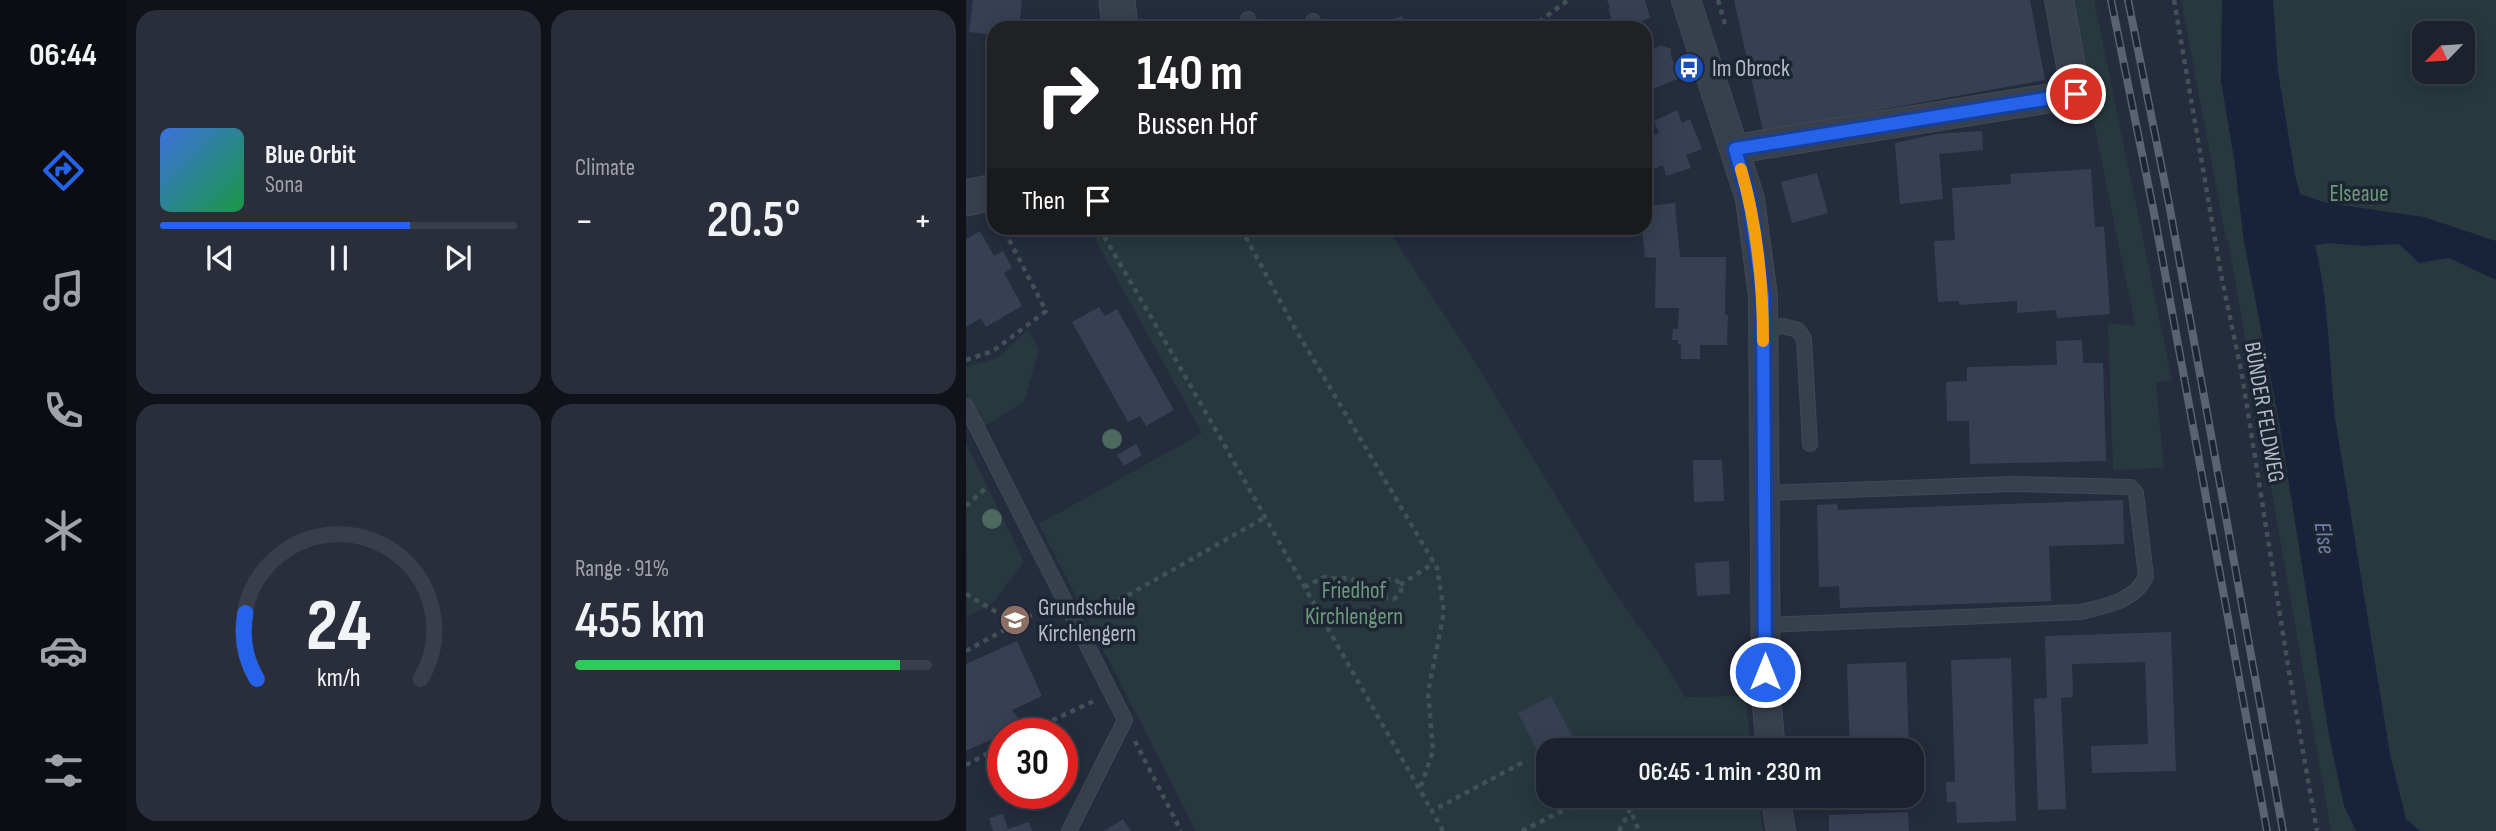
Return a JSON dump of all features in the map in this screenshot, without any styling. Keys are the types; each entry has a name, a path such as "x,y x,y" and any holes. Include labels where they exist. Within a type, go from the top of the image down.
{"street":[{"path":"1117,0 1119,21"},
{"path":"1686,0 1749,199 1763,296 1766,695 1770,738"},
{"path":"1735,149 2076,94 2059,0"},
{"path":"966,198 987,194"},
{"path":"1777,808 1780,831"}],"lane":[{"path":"1763,330 1783,326 1798,330 1804,339 1810,444"},
{"path":"966,407 1125,720 1069,831"},
{"path":"1764,493 2011,484 2131,487 2136,493 2146,576 2135,592 2101,608 2080,612 1765,625"}],"path":[{"path":"1540,21 1568,0"},
{"name":"BÜNDER FELDWEG","path":"2174,0 2221,274 2242,375 2317,831"},
{"path":"966,360 993,351 1046,311 1007,235"},
{"path":"1103,235 1201,402 1264,518 1443,831"},
{"path":"1245,235 1293,325 1434,563 1444,612 1428,692 1433,751 1420,790"},
{"path":"1077,624 1264,518"},
{"path":"1400,585 1434,563"},
{"path":"1304,587 1325,577 1349,578 1381,590 1384,596 1392,599 1400,594 1400,585 1395,580 1389,580 1381,590"},
{"path":"966,594 1016,624"},
{"path":"966,651 1064,597"},
{"path":"1058,718 1112,694"},
{"path":"1125,720 1181,831"},
{"path":"966,765 987,754"},
{"path":"1432,811 1527,760"},
{"path":"1522,831 1568,808"},
{"path":"1619,831 1630,809"},
{"path":"1630,809 1639,831"}],"green space":[{"path":"2069,0 2094,0 2172,380 2156,382 2164,468 2113,470 2108,324 2135,325"},
{"name":"Elseaue","path":"2181,0 2496,0 2496,831 2331,831 2228,240"},
{"name":"Friedhof Kirchlengern","path":"1093,235 1392,235 1474,360 1612,589 1658,652 1685,697 1745,696 1750,738 1536,738 1536,808 1760,808 1763,831 1196,831 1039,524 1202,433"},
{"path":"1028,330 1039,349 1024,402 983,427 966,393 966,367 997,358"},
{"path":"966,442 1024,562 993,603 967,617"}],"water":[{"name":"Else","path":"2222,0 2273,0 2278,72 2300,194 2327,203 2424,217 2496,241 2496,280 2449,258 2419,263 2399,244 2315,245 2326,309 2335,418 2390,754 2406,819 2420,831 2356,831 2344,806 2329,736 2279,421 2244,242 2221,81"}],"building":[{"path":"973,0 1022,0 1020,21 987,21 987,34 969,32"},
{"path":"1607,0 1645,0 1650,18 1642,21 1612,21 1608,9"},
{"path":"1734,0 2030,0 2045,80 1763,131"},
{"path":"1402,16 1404,21 1387,21"},
{"path":"1660,45 1671,49 1680,78 1652,89 1652,48 1653,50"},
{"path":"1677,110 1682,123 1690,119 1702,149 1686,155 1691,168 1666,176 1663,165 1652,170 1652,136 1659,133 1654,121"},
{"path":"1982,131 1983,150 1939,154 1943,199 1900,204 1895,143 1936,134"},
{"path":"2091,169 2095,227 2104,226 2110,314 2057,318 2056,310 2017,313 2017,301 1959,305 1959,301 1938,302 1934,241 1955,240 1952,188 2011,184 2010,174"},
{"path":"1817,173 1828,213 1792,223 1781,182"},
{"path":"1675,203 1680,257 1726,257 1727,345 1700,345 1700,359 1681,359 1681,345 1678,340 1672,340 1673,329 1678,329 1679,308 1655,308 1656,258 1645,257 1643,235 1652,235 1652,205"},
{"path":"980,231 994,256 1003,251 1012,268 1004,273 1022,306 986,327 981,318 966,327 966,239"},
{"path":"1099,307 1105,316 1117,309 1174,410 1146,426 1140,416 1128,422 1072,322"},
{"path":"2082,340 2083,363 2103,363 2106,461 1970,464 1969,421 1947,421 1946,382 1967,381 1967,367 2057,365 2056,341"},
{"path":"1136,444 1142,455 1124,466 1117,455"},
{"path":"1693,460 1722,460 1724,501 1694,502"},
{"path":"2123,500 2124,544 2049,546 2051,601 1840,608 1839,586 1819,587 1817,505 1837,504 1838,510"},
{"path":"1729,561 1730,594 1697,596 1695,563"},
{"path":"2171,632 2176,771 2092,773 2091,746 2148,744 2145,662 2072,664 2073,697 2061,698 2066,809 2038,810 2034,699 2047,698 2045,636"},
{"path":"1017,641 1042,696 1012,710 1018,718 987,718 987,741 966,751 966,664"},
{"path":"2011,658 2016,821 1957,823 1956,802 1947,802 1946,782 1955,782 1951,660"},
{"path":"1906,662 1909,738 1850,738 1847,664"},
{"path":"1551,696 1573,738 1536,738 1536,748 1518,713"},
{"path":"1908,812 1909,831 1829,831 1829,815"},
{"path":"1003,814 1008,829 1029,822 1032,831 993,831 989,818"},
{"path":"1123,819 1131,831 1104,831"}],"railway":[{"path":"2111,0 2154,213 2267,831"},
{"path":"2128,0 2170,209 2283,831"}],"slow traffic":[{"path":"1741,169 1749,199 1763,296 1763,341"}],"place":[{"name":"Im Obrock","path":"1689,68"},
{"name":"Grundschule Kirchlengern","path":"1015,620"}],"route":[{"path":"1765,672 1763,296 1749,199 1735,149 2076,94"}]}
